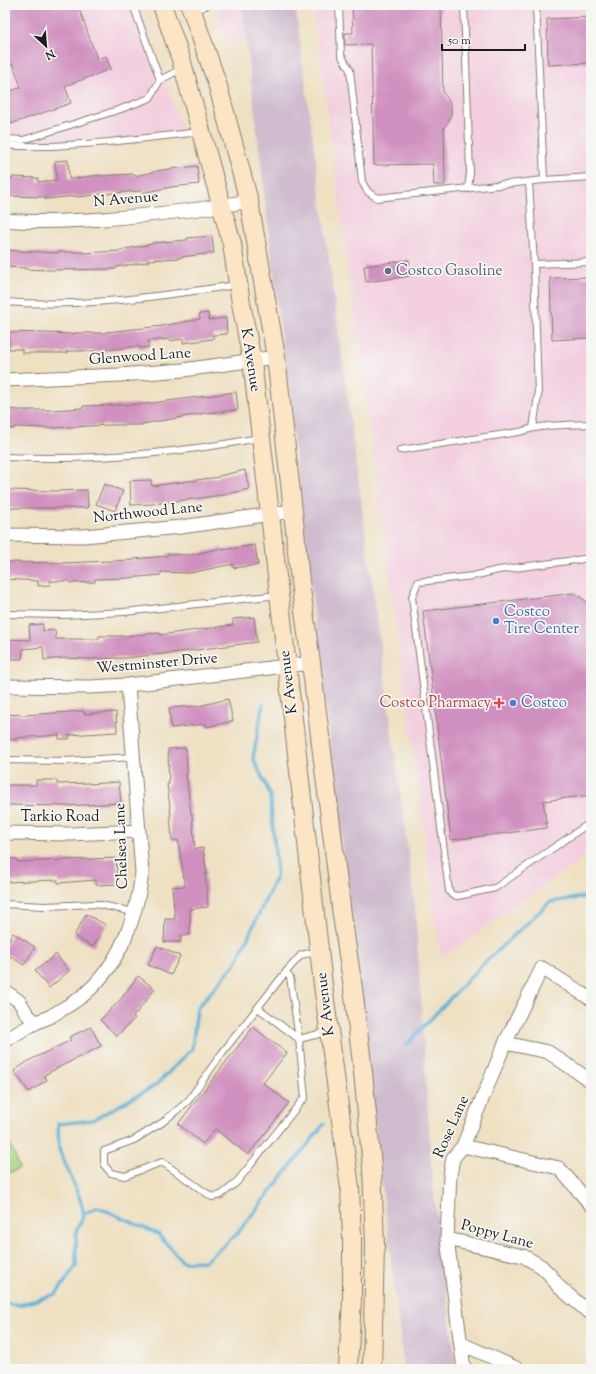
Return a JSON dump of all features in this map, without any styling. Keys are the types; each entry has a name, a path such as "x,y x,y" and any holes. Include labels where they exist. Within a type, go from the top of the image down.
{"main road":[{"name":"K Avenue","path":"162,5 184,68 232,244 252,361 329,1032 350,1188 352,1299 348,1369"},
{"name":"K Avenue","path":"196,7 249,201 276,357 294,512 300,581 357,1029 372,1168 375,1261 372,1369"},
{"path":"329,1032 357,1029"}],"street":[{"name":"N Avenue","path":"5,220 66,221 141,216 249,201"},
{"name":"Glenwood Lane","path":"5,380 120,376 184,370 276,357"},
{"name":"Northwood Lane","path":"5,535 84,536 181,527 294,512"},
{"name":"Westminster Drive","path":"5,686 90,687 128,685 311,663"},
{"name":"Chelsea Lane","path":"5,1041 49,1017 86,994 100,979 116,957 130,927 140,896 142,873 128,685"},
{"name":"Tarkio Road","path":"5,833 70,834 140,831"},
{"name":"Rose Lane","path":"464,1369 462,1344 447,1238 450,1175 453,1158 463,1146 505,1043 542,968 591,999"},
{"path":"5,991 19,1001 27,1014 36,1023"},
{"path":"505,1043 548,1052 591,1081"},
{"path":"463,1146 559,1168 591,1206"},
{"name":"Poppy Lane","path":"447,1238 523,1256 532,1260 541,1266 559,1287 586,1310 591,1312"},
{"path":"462,1344 518,1369"}],"lane":[{"path":"132,5 160,80"},
{"path":"339,5 341,55 350,70 362,182 368,192 377,198 544,180 591,177"},
{"path":"464,5 470,173 468,189"},
{"path":"536,5 544,180"},
{"path":"5,139 23,140 121,109 150,98 160,80 184,68"},
{"path":"5,145 33,147 74,145 153,138 201,131"},
{"path":"529,182 534,264 538,396 532,428"},
{"path":"534,264 591,262"},
{"path":"5,302 44,304 114,301 238,285"},
{"path":"400,450 520,432 532,428 591,424"},
{"path":"5,457 108,457 146,454 261,438"},
{"path":"591,558 508,568 473,576 418,582 412,597 449,891 452,895 458,896 495,888 591,822"},
{"path":"5,614 124,612 279,595"},
{"path":"5,760 65,761 134,757"},
{"path":"5,904 44,906 96,904 134,912"},
{"path":"285,973 290,977 299,1039 305,1097 236,1183 221,1195 212,1197 162,1162 125,1176 111,1173 104,1165 104,1151 140,1136 163,1122 188,1101 222,1053 285,973 300,955 320,951"},
{"path":"258,1008 299,1039"},
{"path":"299,1039 329,1032"}],"shaded area":[{"path":"5,5 140,5 183,134 36,145 5,142"},
{"path":"216,5 242,5 246,40 229,46"},
{"path":"242,5 295,5 415,905 432,1179 456,1369 404,1369"},
{"path":"313,5 591,5 591,852 441,958"}],"green space":[{"path":"5,1131 20,1168 5,1175"}],"building":[{"path":"5,5 78,5 97,59 106,56 111,69 65,86 71,103 5,126 5,93 21,87 13,64 5,66"},
{"path":"352,5 441,5 443,93 451,106 449,121 444,128 445,185 434,185 433,164 374,165 371,44 345,45 345,33 353,33"},
{"path":"591,17 591,63 548,65 547,19"},
{"path":"68,160 69,179 101,175 133,174 134,176 162,170 197,166 199,184 171,187 142,193 141,191 78,197 45,199 45,197 5,196 5,179 12,179 12,177 38,178 38,182 57,180 55,161"},
{"path":"212,236 214,253 180,258 148,260 148,262 116,267 116,269 50,270 5,267 5,250 57,253 120,251 152,243"},
{"name":"Costco Gasoline","path":"409,260 411,276 366,282 364,266"},
{"path":"591,277 591,338 552,340 550,278"},
{"path":"208,313 209,320 226,318 227,334 213,335 213,339 183,343 183,339 148,341 149,347 139,348 138,346 100,351 22,353 22,349 9,349 9,332 74,334 106,333 162,326 200,319 199,314"},
{"path":"236,392 238,410 206,413 142,425 5,428 5,409 53,410 83,408 83,406 145,404"},
{"path":"245,470 249,489 223,495 153,504 131,505 130,481 151,480 152,486 219,477"},
{"path":"104,484 123,491 115,511 96,504"},
{"path":"5,490 87,490 88,508 5,508"},
{"path":"255,545 258,565 233,568 233,564 190,573 161,572 161,575 95,579 95,582 70,583 70,581 50,581 50,585 38,586 38,581 5,579 6,562 63,563 134,560 167,556 167,554 190,555 222,548 222,550"},
{"name":"Costco","path":"575,593 591,605 591,795 543,801 547,828 451,840 423,611"},
{"path":"254,617 257,642 125,658 90,659 65,658 44,660 43,647 23,649 22,659 5,659 5,639 30,640 29,625 43,624 43,631 55,630 56,639 99,639 99,636 124,636 160,633 160,635 233,625 233,619"},
{"path":"228,699 233,721 207,727 206,724 171,728 169,708 195,707"},
{"path":"84,711 84,714 116,712 117,732 69,735 69,739 59,739 59,735 16,738 16,740 5,739 5,714 25,715"},
{"path":"186,748 186,774 195,849 203,848 207,874 205,874 208,907 190,909 190,935 181,935 181,942 164,942 165,919 175,919 172,887 185,886 178,840 172,841 171,815 167,784 169,784 168,749"},
{"path":"36,780 57,780 57,784 119,782 121,803 65,806 5,805 5,785 36,785"},
{"path":"116,858 118,884 96,885 96,880 58,883 58,880 5,882 5,859 17,859 17,862"},
{"path":"86,914 106,925 93,947 74,936"},
{"path":"13,933 35,947 24,965 5,953 5,947"},
{"path":"157,946 180,956 171,975 148,965"},
{"path":"56,954 69,971 49,988 35,971"},
{"path":"138,976 155,989 133,1017 135,1018 117,1036 100,1020 120,1000"},
{"path":"91,1027 101,1046 44,1075 47,1080 29,1092 14,1071 30,1060 71,1040 69,1037"},
{"path":"253,1027 287,1053 263,1083 289,1103 248,1155 215,1129 203,1144 178,1124"}],"waterway":[{"path":"84,1214 80,1199 59,1149 58,1124 93,1120 156,1085 192,1049 197,1008 236,963 277,875 270,794 253,758 263,704"},
{"path":"406,1045 481,966 550,902 585,897 591,910"},
{"path":"5,1303 20,1305 56,1294 76,1266 76,1232 84,1214 98,1207 158,1234 183,1262 205,1261 236,1235 324,1124"}],"place":[{"name":"Costco Gasoline","path":"388,271"},
{"name":"Costco Tire Center","path":"496,621"},
{"name":"Costco Pharmacy","path":"499,703"},
{"name":"Costco","path":"513,703"}]}
